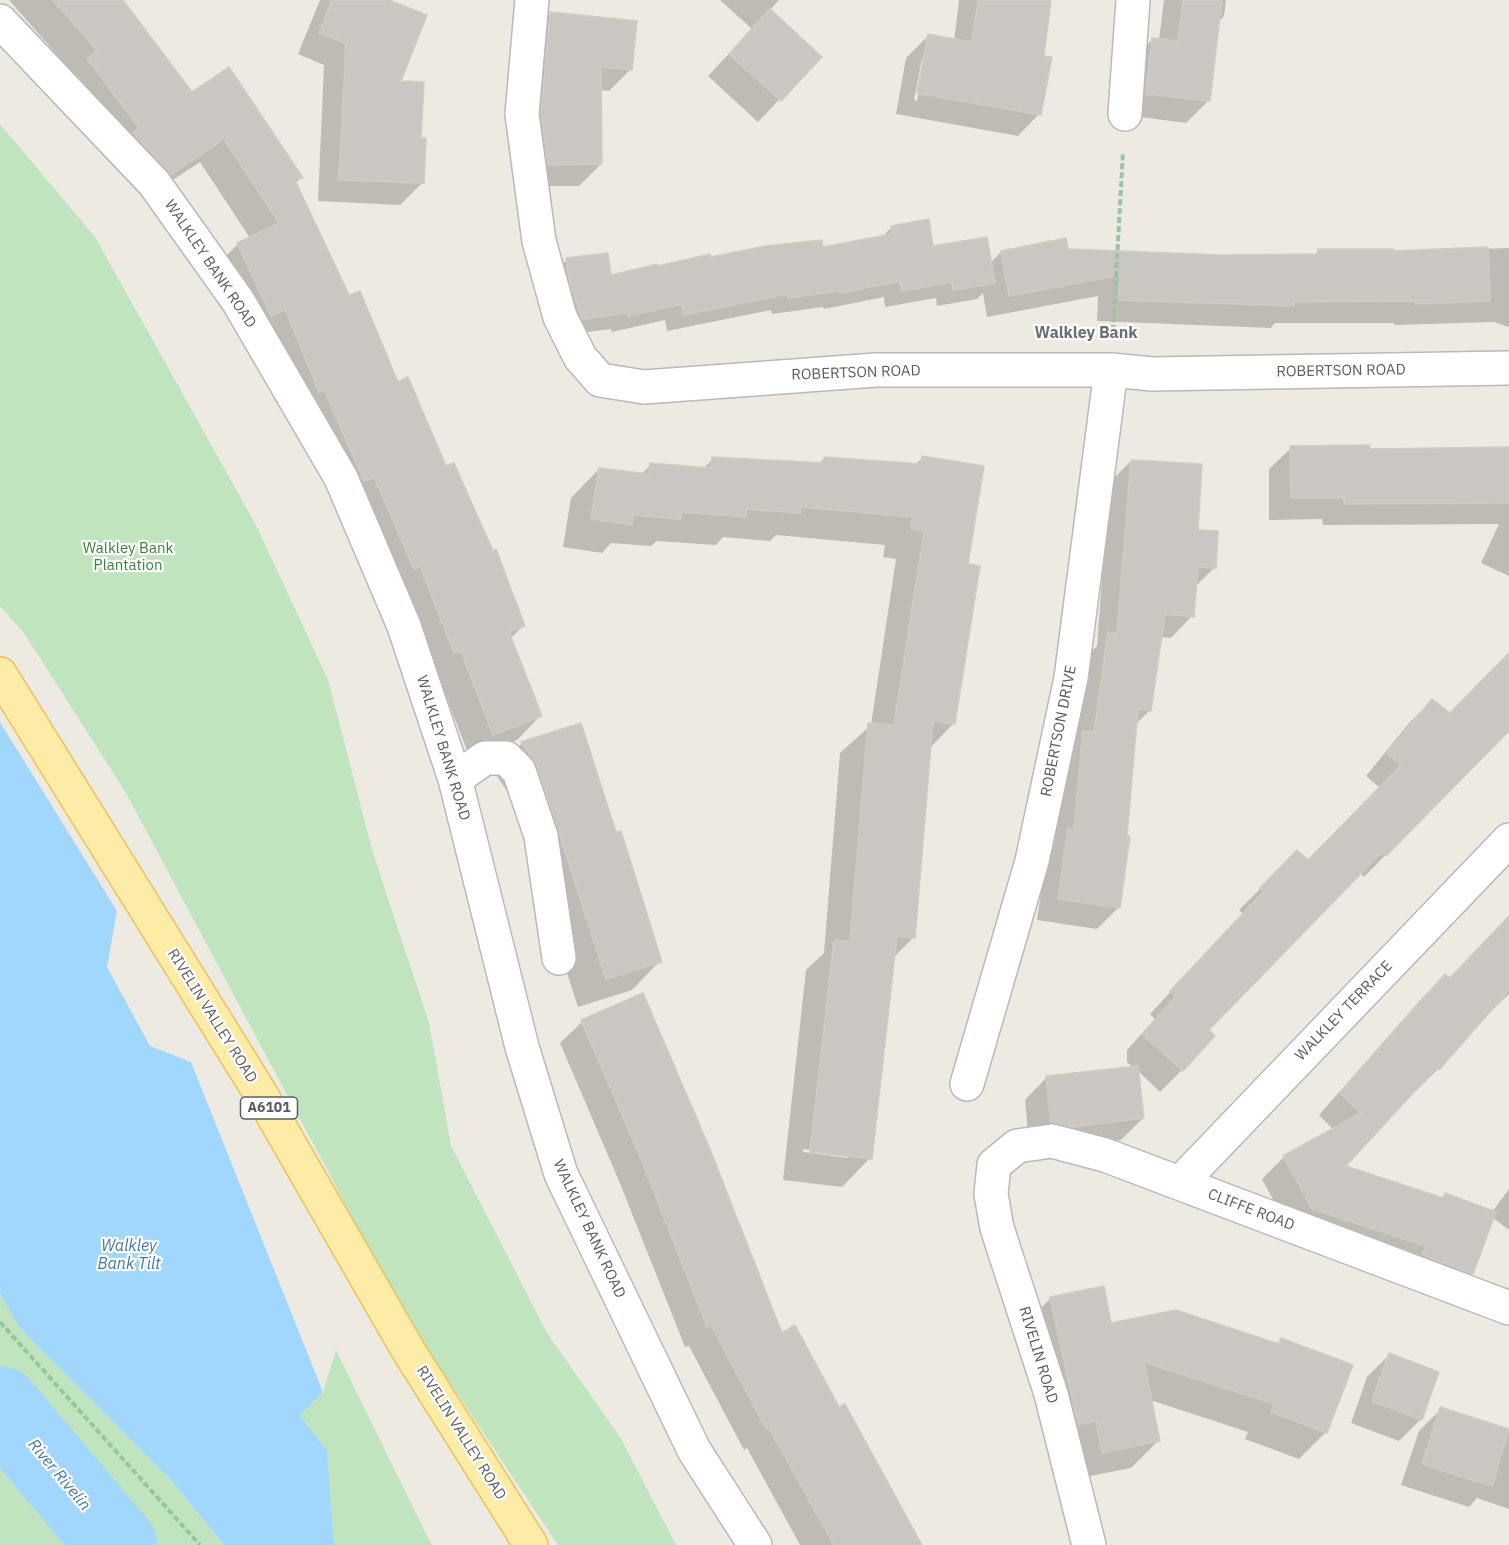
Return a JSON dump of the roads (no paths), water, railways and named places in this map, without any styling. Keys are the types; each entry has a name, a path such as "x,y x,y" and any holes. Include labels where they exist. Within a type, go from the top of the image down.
{"main road":[{"name":"RIVELIN VALLEY ROAD","path":"0,674 259,1091 408,1350 531,1545"}],"street":[{"name":"ROBERTSON ROAD","path":"532,0 522,114 539,240 560,317 580,357 600,380 644,387 876,370 1111,370 1152,374 1509,368"},
{"path":"1125,114 1133,0"},
{"name":"WALKLEY BANK ROAD","path":"0,21 154,183 238,301 341,478 404,627 455,778 522,1047 561,1173 694,1450 755,1545"},
{"name":"ROBERTSON DRIVE","path":"967,1084 1032,861 1071,678 1111,370"},
{"path":"455,778 485,758 506,758 519,771 541,836 559,958"},
{"name":"WALKLEY TERRACE","path":"1180,1183 1509,840"},
{"name":"CLIFFE ROAD","path":"994,1165 1017,1146 1052,1141 1105,1155 1509,1308"},
{"name":"RIVELIN ROAD","path":"994,1165 991,1194 998,1228 1051,1394 1089,1545"}],"water":[{"name":"Walkley Bank Tilt","path":"0,722 117,911 107,967 150,1046 191,1062 323,1392 300,1416 327,1450 334,1545 224,1545 172,1481 19,1327 0,1293"}],"waterway":[{"name":"River Rivelin","path":"0,1406 117,1545"}],"district":[{"name":"Walkley Bank","path":"1086,333"}],"park label":[{"name":"Walkley Bank Plantation","path":"128,558"}]}
